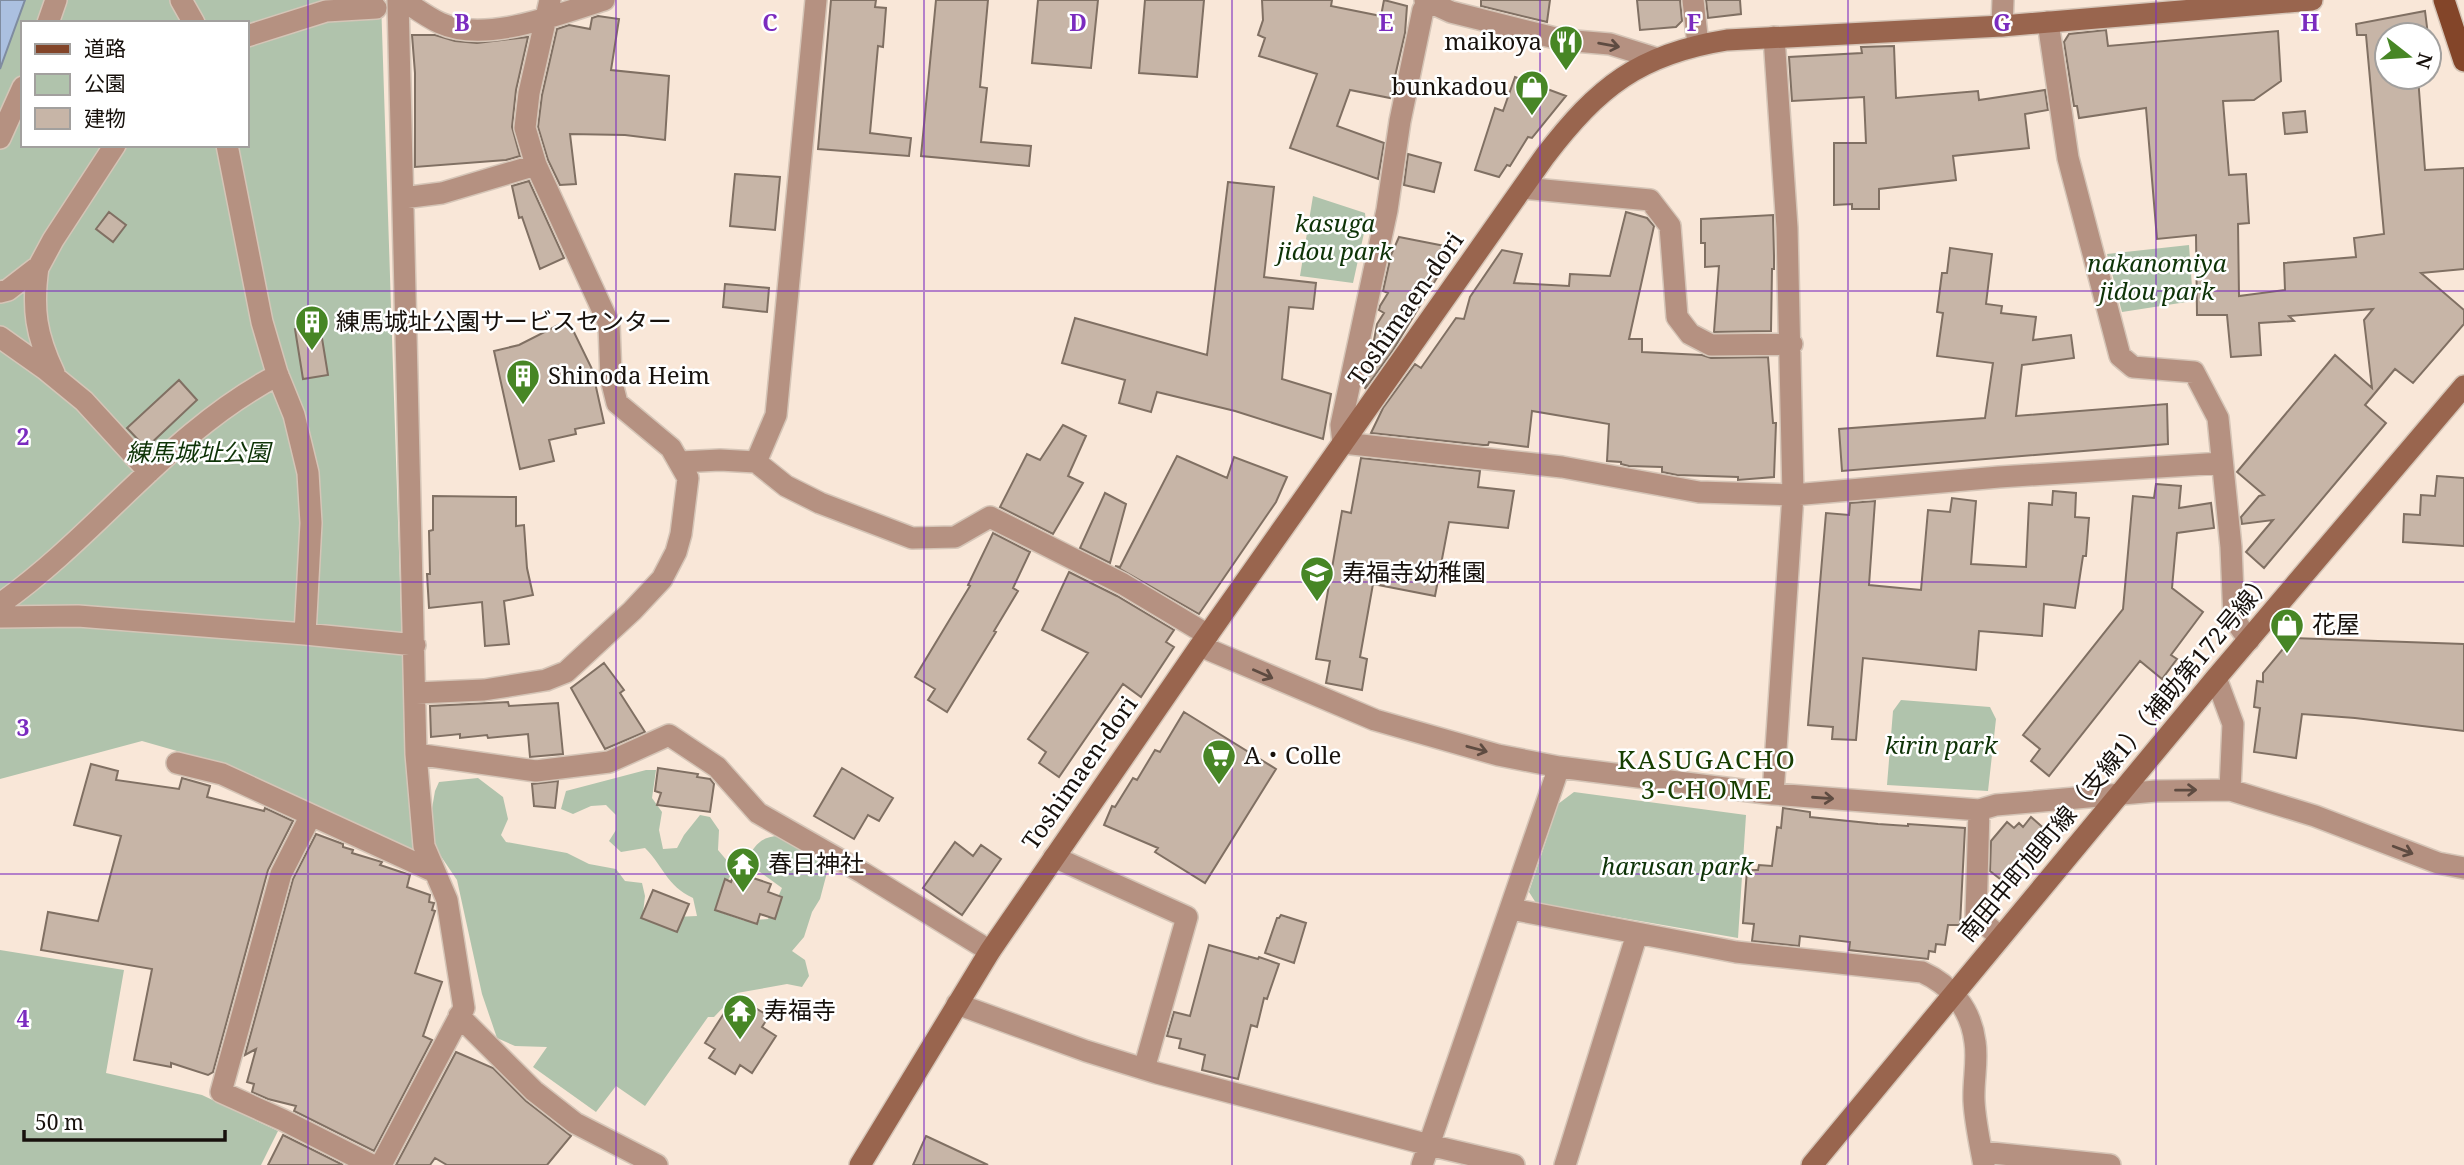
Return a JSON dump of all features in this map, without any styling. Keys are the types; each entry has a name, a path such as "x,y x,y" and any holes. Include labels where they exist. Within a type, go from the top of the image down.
{"main road":[{"path":"2444,0 2464,61"}],"street":[{"path":"49,21 56,0"},
{"path":"181,0 193,21"},
{"path":"401,0 442,24 484,32 547,9 604,0"},
{"path":"381,1165 464,1008 447,900 424,846 416,754 401,0"},
{"path":"756,462 776,415 816,0"},
{"path":"1693,0 1698,45"},
{"path":"2002,26 2003,0"},
{"name":"Toshimaen-dori","path":"860,1165 990,951 1054,857 1523,188 1565,130 1608,87 1633,69 1655,58 1698,45 1774,37 2002,26 2312,0"},
{"path":"1655,58 1610,44 1563,40 1451,12 1426,2 1400,121 1387,210 1341,425 1343,443 1562,467 1699,492 1793,495 2000,477 2221,463"},
{"path":"248,36 326,11 376,8"},
{"path":"416,693 484,690 546,680 566,672 632,611 662,579 676,552 683,521 688,478 671,448 617,403 611,379 609,324 536,165 524,128 547,9"},
{"path":"2048,22 2068,158 2120,356 2133,367 2194,372 2218,418 2231,547 2234,619 2249,640"},
{"path":"1773,794 1793,495 1792,344 1774,37"},
{"path":"0,138 21,91"},
{"path":"0,292 8,290 38,267 114,147"},
{"path":"227,147 261,317 278,375 295,415 308,472 312,523 304,634"},
{"path":"403,198 442,193 536,165"},
{"path":"1523,188 1650,200 1670,226 1677,317 1690,334 1711,345 1792,344"},
{"path":"38,267 34,294 35,320 42,348 57,379"},
{"path":"0,337 84,401 149,472"},
{"path":"0,604 29,584 212,417 248,391 278,375"},
{"name":"南田中町旭町線（支線1）（補助第172号線）","path":"1812,1165 2216,678 2464,386"},
{"path":"680,462 756,462 786,486 820,503 912,538 955,537 990,517 1123,584 1205,641 1375,720 1498,755 1559,767 1773,794 1979,810 1996,805 2156,791 2230,790 2315,816 2438,863 2464,868"},
{"path":"0,617 78,616 415,645"},
{"path":"2216,678 2233,724 2230,790"},
{"path":"416,754 536,771 609,762 669,735 717,767 758,813 863,873 990,951"},
{"path":"177,763 222,774 435,872"},
{"path":"1426,1155 1559,767"},
{"path":"1979,810 1976,916 2000,937"},
{"path":"311,815 281,874 222,1092 372,1165"},
{"path":"1054,857 1187,917 1144,1069"},
{"path":"1511,909 1735,953 1923,972 1954,992 1969,1016 1975,1042 1974,1102 1983,1159 2110,1165"},
{"path":"1565,1165 1637,934"},
{"path":"957,1004 1086,1051 1426,1155 1514,1165"},
{"path":"459,1016 534,1091 575,1124 620,1149 657,1165"}],"green space":[{"name":"練馬城址公園","path":"25,0 381,0 403,675 413,849 405,848 205,759 142,741 0,779 0,69"},
{"name":"kasuga jidou park","path":"1313,196 1365,213 1366,224 1353,283 1300,276"},
{"name":"nakanomiya jidou park","path":"2189,245 2193,301 2122,312 2107,254"},
{"name":"kirin park","path":"1901,700 1990,707 1996,719 1988,791 1887,785 1893,711"},
{"path":"646,770 656,770 652,798 662,812 659,830 663,849 677,848 700,815 710,817 719,830 718,850 734,869 718,898 722,913 745,921 768,919 782,888 749,864 747,859 764,840 779,836 829,865 820,899 812,912 804,937 792,951 805,960 809,976 802,987 787,984 737,993 714,1017 708,1017 645,1106 616,1086 596,1112 533,1067 547,1047 515,1046 497,1038 482,994 457,880 434,846 430,820 439,782 478,778 503,797 508,819 501,835 506,842 567,853 589,864 616,869 625,881 642,883 645,896 643,913 675,917 697,916 693,898 671,881 645,848 621,852 609,841 616,830 616,815 606,805 591,806 573,814 561,809 566,791"},
{"name":"harusan park","path":"1574,792 1746,815 1738,938 1536,903 1529,892 1558,804"},
{"path":"0,950 124,970 106,1073 202,1095 278,1131 261,1165 0,1165"}],"water":[{"path":"0,0 25,0 0,69"}],"building":[{"path":"831,0 876,0 875,7 886,8 883,47 878,46 870,133 911,138 909,156 818,149"},
{"path":"936,0 988,0 980,87 987,88 981,142 1031,146 1029,166 921,156"},
{"path":"1038,0 1098,0 1091,68 1032,63"},
{"path":"1145,0 1204,0 1197,77 1139,73"},
{"path":"1262,0 1332,0 1331,6 1381,16 1384,0 1407,6 1405,33 1390,98 1350,90 1337,126 1384,143 1378,179 1290,148 1317,74 1259,56 1265,38 1258,35 1263,20"},
{"path":"1481,0 1550,0 1547,22 1481,6"},
{"path":"1637,0 1680,0 1682,21 1676,27 1640,30"},
{"path":"1706,0 1740,0 1741,14 1708,18"},
{"path":"2425,11 2426,21 2373,21 2373,91 2419,91 2425,170 2464,168 2464,269 2421,273 2464,310 2464,324 2413,383 2395,369 2365,405 2386,423 2264,568 2246,552 2273,520 2242,524 2241,517 2259,496 2264,495 2237,472 2335,355 2372,388 2364,320 2373,309 2289,316 2294,321 2259,323 2261,355 2231,357 2227,315 2197,315 2196,235 2157,239 2146,108 2079,118 2077,106 2074,106 2064,42 2069,34 2106,30 2108,46 2278,31 2281,81 2254,100 2223,101 2229,175 2246,174 2249,223 2238,224 2239,296 2285,290 2284,263 2356,257 2354,238 2384,234 2366,35 2357,35 2356,24"},
{"path":"598,16 619,19 611,70 669,76 665,140 625,135 570,134 576,184 560,185 548,160 538,127 542,95 557,29 569,25 590,29 592,18"},
{"path":"412,35 435,35 455,41 477,43 528,37 516,90 512,127 520,156 506,160 415,167 415,73"},
{"path":"1894,46 1896,98 1978,91 1979,100 2045,90 2048,110 2025,114 2029,148 1953,156 1956,180 1879,189 1879,209 1852,209 1852,204 1834,205 1834,143 1866,143 1864,97 1792,101 1789,57 1862,53 1861,47"},
{"path":"1515,77 1566,96 1532,138 1528,137 1510,166 1507,165 1499,177 1475,170 1495,108 1503,111"},
{"path":"2305,111 2307,132 2285,134 2283,113"},
{"path":"1408,154 1441,163 1434,192 1404,185"},
{"path":"735,174 780,177 775,230 730,226"},
{"path":"529,181 564,258 540,269 522,217 519,218 512,186"},
{"path":"1228,182 1274,187 1264,277 1316,283 1313,309 1289,307 1282,379 1331,394 1323,439 1235,411 1157,392 1151,412 1119,403 1125,380 1062,363 1075,318 1207,355"},
{"path":"109,212 126,225 113,242 96,229"},
{"path":"1626,212 1647,218 1654,226 1629,339 1642,339 1642,352 1702,355 1711,358 1768,357 1773,423 1776,423 1774,477 1738,480 1738,477 1677,475 1662,472 1662,467 1629,466 1621,462 1607,461 1609,424 1532,411 1528,447 1371,433 1383,408 1415,364 1421,368 1456,318 1464,319 1470,297 1502,250 1522,254 1514,283 1569,286 1570,274 1610,276"},
{"path":"1773,215 1771,331 1714,332 1719,266 1705,267 1701,219"},
{"path":"1399,237 1455,248 1393,350 1365,389 1377,324 1384,313 1379,310 1388,293 1383,291 1391,255"},
{"path":"1950,248 1992,254 1986,304 2002,306 2001,313 2036,317 2033,340 2071,335 2074,358 2022,365 2016,416 2167,404 2168,444 1842,471 1839,429 1985,418 1993,363 1937,356 1943,313 1937,312 1942,273 1947,273"},
{"path":"725,284 769,288 767,312 723,307"},
{"path":"568,320 592,369 604,423 575,429 576,434 549,440 554,461 520,469 494,351 519,345"},
{"name":"練馬城址公園サービスセンター","path":"320,326 328,375 303,379 295,329"},
{"path":"179,380 197,400 146,448 127,428"},
{"path":"1063,425 1086,436 1068,476 1083,483 1053,534 1000,507 1027,454 1040,460"},
{"path":"1177,456 1227,478 1234,457 1287,477 1276,502 1199,614 1115,566 1120,567"},
{"path":"1361,458 1480,471 1478,487 1514,491 1508,528 1449,522 1435,596 1373,584 1360,657 1367,659 1362,690 1326,683 1330,661 1316,659 1342,511 1351,513"},
{"path":"2437,476 2464,478 2464,546 2403,542 2404,514 2420,515 2421,495 2435,496"},
{"path":"2156,484 2181,486 2179,508 2211,503 2214,528 2177,533 2172,588 2203,612 2171,655 2177,659 2162,679 2140,661 2049,776 2031,761 2040,749 2023,735 2123,609 2133,496 2154,498"},
{"path":"2053,491 2076,493 2075,517 2089,518 2086,556 2083,556 2075,608 2044,604 2042,636 1979,631 1976,670 1863,658 1856,740 1832,739 1833,727 1808,725 1826,513 1849,515 1850,503 1875,501 1869,585 1921,590 1928,510 1950,512 1952,498 1976,501 1971,564 2026,567 2029,503 2052,505"},
{"path":"1105,493 1126,504 1110,563 1080,548"},
{"path":"433,496 516,497 516,526 524,525 527,568 533,595 504,601 509,644 485,646 482,602 429,608 427,574 430,574 429,531 433,530"},
{"path":"993,533 1030,552 1013,588 1018,591 947,712 928,700 935,689 915,677 970,586 968,585"},
{"path":"1069,572 1117,596 1174,630 1166,642 1174,647 1141,697 1123,684 1059,777 1039,763 1046,752 1028,739 1088,653 1042,630"},
{"path":"2292,638 2464,644 2464,731 2302,714 2296,758 2254,752 2260,708 2254,707 2257,681 2263,682 2263,673"},
{"path":"604,663 624,690 620,693 645,732 605,749 571,688"},
{"path":"508,702 509,706 558,703 563,754 530,757 528,734 488,738 487,735 460,738 460,734 431,737 430,706"},
{"path":"1184,712 1276,769 1205,883 1155,852 1158,848 1104,825 1112,806 1115,807 1133,778 1137,780 1155,750 1160,752"},
{"path":"91,764 118,771 116,780 179,789 182,778 210,786 207,797 264,811 265,808 293,821 268,870 213,1072 208,1075 171,1063 171,1067 134,1060 152,969 41,950 48,912 98,921 121,836 74,825"},
{"path":"658,768 698,774 697,777 710,779 714,784 710,812 657,805 661,793 655,791"},
{"path":"842,768 893,798 879,821 868,815 854,839 814,816"},
{"path":"558,781 555,808 534,806 532,784"},
{"path":"1783,808 1810,812 1810,817 1878,824 1965,828 1960,925 1948,925 1945,945 1936,944 1935,952 1929,951 1928,959 1849,950 1850,942 1800,936 1799,946 1752,941 1754,924 1743,923 1747,870 1758,870 1759,865 1772,866 1777,827 1781,828"},
{"path":"2031,817 2047,831 2004,882 1990,871 1991,841 2007,822 2014,828 2019,823 2023,827"},
{"path":"316,834 343,844 343,847 353,850 352,853 382,862 380,865 410,875 407,887 430,895 429,902 434,903 432,910 435,911 415,973 442,982 423,1036 432,1040 374,1151 294,1111 296,1106 252,1092 254,1084 247,1082 256,1049 245,1055 293,879"},
{"path":"955,842 973,856 981,845 1001,859 962,915 923,888"},
{"path":"735,872 771,884 768,892 782,897 775,919 760,914 757,924 715,910 725,879 731,882"},
{"path":"653,890 689,904 677,932 641,918"},
{"path":"1281,915 1306,923 1294,963 1265,953 1277,918"},
{"path":"1209,945 1279,964 1267,999 1264,998 1257,1027 1251,1025 1238,1079 1202,1070 1205,1055 1179,1048 1181,1039 1167,1036 1174,1012 1190,1016"},
{"path":"745,1002 769,1016 762,1027 776,1036 752,1073 740,1065 735,1074 709,1058 715,1049 705,1043 728,1007 738,1013"},
{"path":"456,1052 493,1068 526,1101 571,1136 547,1165 447,1165 435,1158 430,1165 396,1165"},
{"path":"283,1135 343,1165 268,1165"},
{"path":"926,1136 988,1165 913,1165"}],"place":[{"name":"maikoya","path":"1566,72"},
{"name":"bunkadou","path":"1532,117"},
{"name":"練馬城址公園サービスセンター","path":"312,352"},
{"name":"Shinoda Heim","path":"523,406"},
{"name":"寿福寺幼稚園","path":"1317,603"},
{"name":"花屋","path":"2287,655"},
{"name":"A・Colle","path":"1219,786"},
{"name":"春日神社","path":"743,894"},
{"name":"寿福寺","path":"740,1041"}],"district":[{"name":"KASUGACHO 3-CHOME","path":"1707,775"}]}
